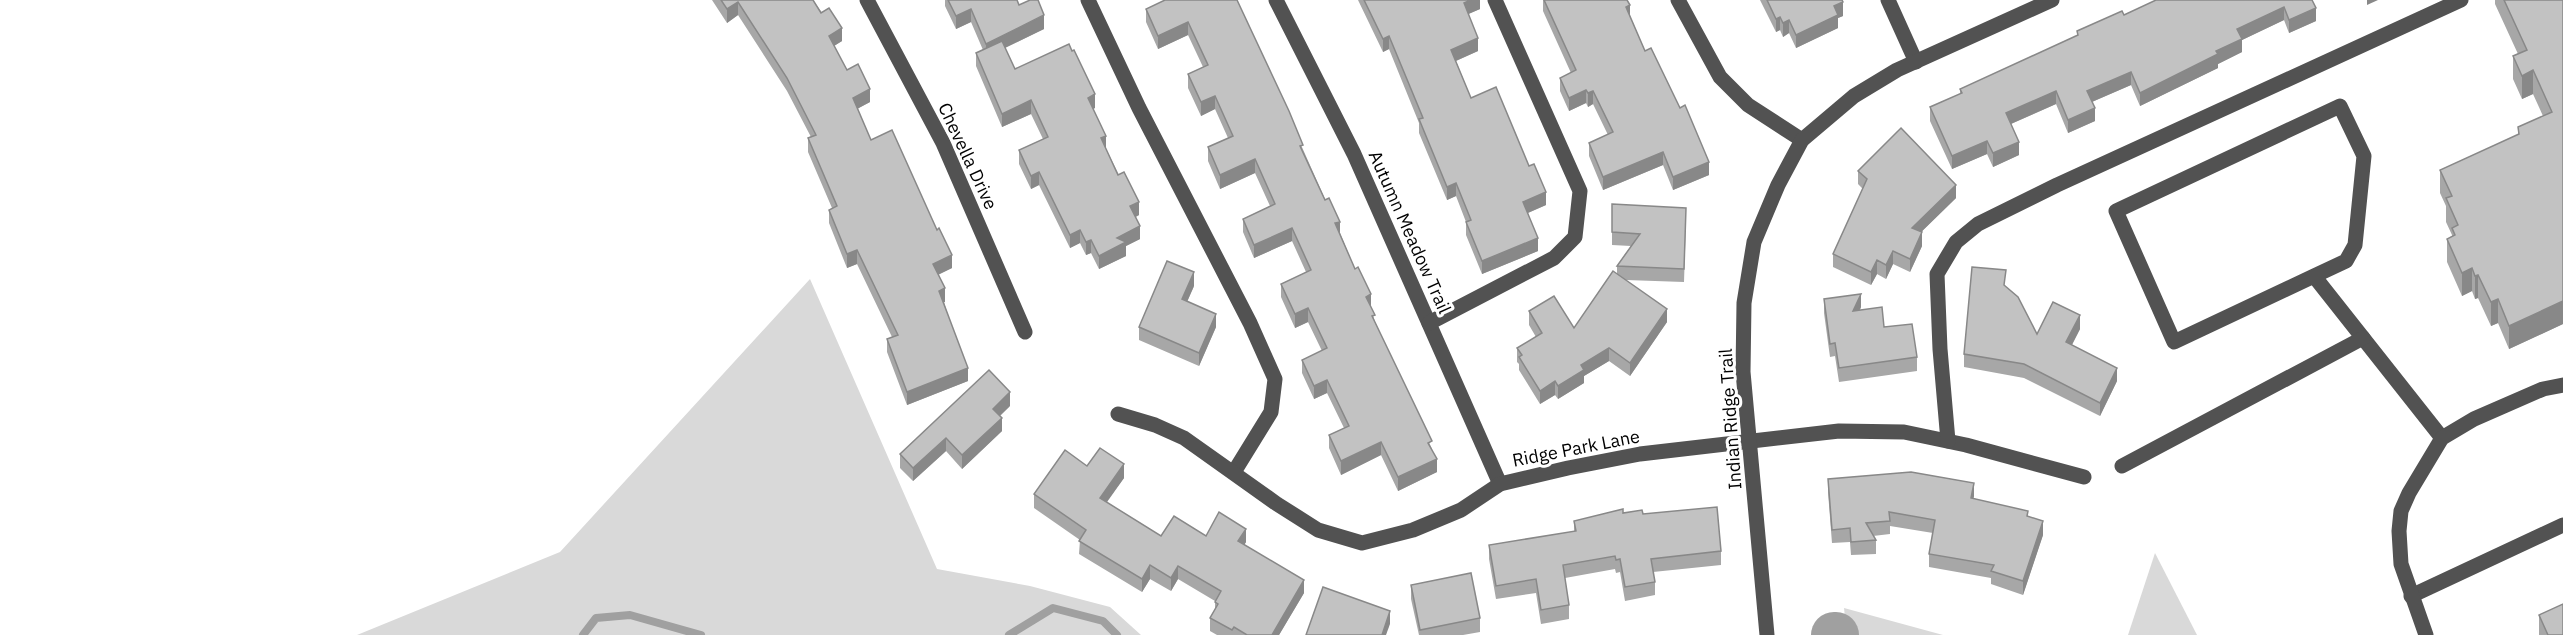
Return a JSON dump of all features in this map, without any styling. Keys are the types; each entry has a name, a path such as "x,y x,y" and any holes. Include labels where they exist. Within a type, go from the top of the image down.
{"street":[{"name":"Chevella Drive","path":"867,0 943,143 1025,333"},
{"path":"1088,0 1139,108 1250,323 1275,379 1271,412 1234,472"},
{"name":"Autumn Meadow Trail","path":"1276,0 1354,154 1500,484"},
{"path":"1429,322 1554,258 1575,237 1580,191 1495,0"},
{"path":"1678,0 1720,77 1748,105 1802,140"},
{"path":"1888,0 1916,62"},
{"name":"Indian Ridge Trail","path":"1767,635 1743,372 1744,315 1754,242 1778,185 1802,140 1854,96 1916,62 2052,0"},
{"path":"1948,441 1940,349 1937,274 1956,242 1978,224 2057,184 2460,0"},
{"path":"2340,106 2364,156 2355,245 2346,261 2314,276 2174,342 2116,211 2340,106"},
{"path":"2314,276 2442,438"},
{"path":"2122,466 2363,338"},
{"path":"2426,635 2402,564 2399,531 2402,511 2421,472 2442,438 2474,419 2543,389 2563,385"},
{"name":"Ridge Park Lane","path":"1118,414 1155,425 1184,438 1318,530 1362,543 1413,530 1461,510 1500,484 1568,468 1640,454 1839,431 1904,432 1948,441 2084,477"},
{"path":"2411,596 2563,525"}],"shaded area":[{"path":"810,279 937,569 1030,586 1110,607 1141,635 357,635 560,552"},
{"path":"2155,553 2197,635 2128,635"},
{"path":"1844,608 1943,635 1847,635"}],"building":[{"path":"721,0 813,0 821,13 829,8 842,28 829,36 847,70 858,64 870,89 853,98 871,140 892,130 937,230 939,228 952,255 933,264 945,288 939,291 968,368 907,392 887,339 898,335 857,250 847,254 829,210 837,206 808,138 816,135 787,78 738,2 727,9"},
{"path":"948,0 1017,0 1019,5 1030,0 1038,0 1044,15 986,44 971,9 956,16"},
{"path":"1165,0 1237,0 1289,111 1303,145 1300,146 1325,200 1329,198 1340,222 1335,223 1355,269 1358,267 1371,294 1366,297 1375,315 1372,316 1432,441 1428,443 1437,459 1398,477 1381,442 1341,461 1329,435 1349,426 1327,380 1314,386 1302,360 1327,348 1308,308 1295,314 1281,284 1311,270 1292,228 1254,245 1243,219 1275,204 1255,159 1220,175 1208,147 1233,136 1215,96 1201,102 1188,74 1208,65 1188,22 1158,36 1146,9"},
{"path":"1364,0 1471,0 1464,3 1478,38 1451,50 1471,98 1496,87 1529,166 1534,164 1546,192 1523,202 1538,238 1482,261 1466,222 1471,220 1456,183 1447,187 1419,119 1423,118 1389,36 1383,39"},
{"path":"1544,0 1627,0 1630,5 1626,7 1645,51 1651,48 1680,108 1685,105 1709,162 1673,177 1663,152 1603,177 1589,143 1613,132 1593,91 1588,93 1586,90 1569,98 1560,78 1576,70"},
{"path":"1767,0 1842,0 1843,2 1834,6 1838,15 1796,35 1789,20 1783,23 1780,17 1776,19"},
{"path":"2156,0 2312,0 2316,8 2289,20 2284,7 2237,29 2242,39 2216,51 2218,54 2140,93 2131,72 2087,91 2095,108 2068,120 2056,91 2006,113 2019,142 1993,153 1987,141 1952,156 1930,107 1962,93 1960,89 2078,35 2077,31 2122,11 2124,15"},
{"path":"2504,0 2563,0 2563,301 2509,326 2498,299 2491,302 2478,275 2475,276 2472,268 2462,273 2447,239 2455,235 2452,228 2458,225 2446,198 2452,196 2440,170 2519,134 2518,127 2552,112 2533,70 2522,76 2513,56 2527,50"},
{"path":"1002,41 1015,69 1069,44 1072,51 1074,50 1095,94 1088,98 1106,136 1101,138 1118,175 1124,172 1139,202 1130,206 1140,226 1117,238 1126,242 1099,256 1091,240 1086,242 1080,230 1070,235 1039,172 1031,176 1019,150 1048,137 1031,100 1002,114 976,53"},
{"path":"1901,128 1956,185 1912,228 1922,232 1910,259 1893,251 1886,265 1877,260 1871,272 1833,254 1867,179 1858,171"},
{"path":"1612,204 1686,208 1684,269 1617,266 1640,234 1612,232"},
{"path":"1167,261 1194,272 1182,299 1216,314 1199,353 1139,327"},
{"path":"1972,267 2006,270 2004,285 2018,297 2037,334 2053,302 2080,315 2066,342 2117,368 2100,403 2024,364 1964,354"},
{"path":"1613,271 1667,309 1630,363 1609,348 1581,365 1584,370 1558,386 1555,381 1540,391 1519,357 1522,355 1517,348 1542,333 1529,311 1554,296 1574,328"},
{"path":"1861,294 1853,311 1882,307 1884,327 1912,324 1917,357 1839,368 1835,343 1830,344 1824,299"},
{"path":"989,370 1010,392 993,409 1002,418 962,455 946,438 913,468 900,454"},
{"path":"1100,448 1124,464 1100,498 1161,536 1174,516 1206,536 1219,512 1246,529 1238,541 1304,580 1272,635 1247,635 1234,627 1232,630 1210,618 1218,604 1215,602 1221,591 1178,566 1171,578 1150,565 1142,579 1079,541 1086,530 1034,494 1065,450 1087,466"},
{"path":"1911,472 1974,483 1971,498 2028,511 2027,516 2043,521 2023,581 1991,571 1994,565 1929,554 1935,520 1889,512 1890,521 1866,523 1876,540 1851,542 1850,528 1832,530 1828,479"},
{"path":"1717,507 1721,551 1651,559 1655,582 1625,587 1620,559 1616,560 1615,556 1563,565 1569,605 1541,610 1536,579 1496,586 1489,545 1576,531 1574,521 1623,509 1623,513 1642,510 1643,514"},
{"path":"1471,573 1480,618 1420,630 1411,585"},
{"path":"1323,587 1390,611 1382,635 1306,635"},
{"path":"2563,604 2563,635 2548,635 2539,615"}],"waterway":[{"path":"1009,635 1053,608 1103,621 1117,635"},
{"path":"583,635 596,618 630,615 701,635"}]}
